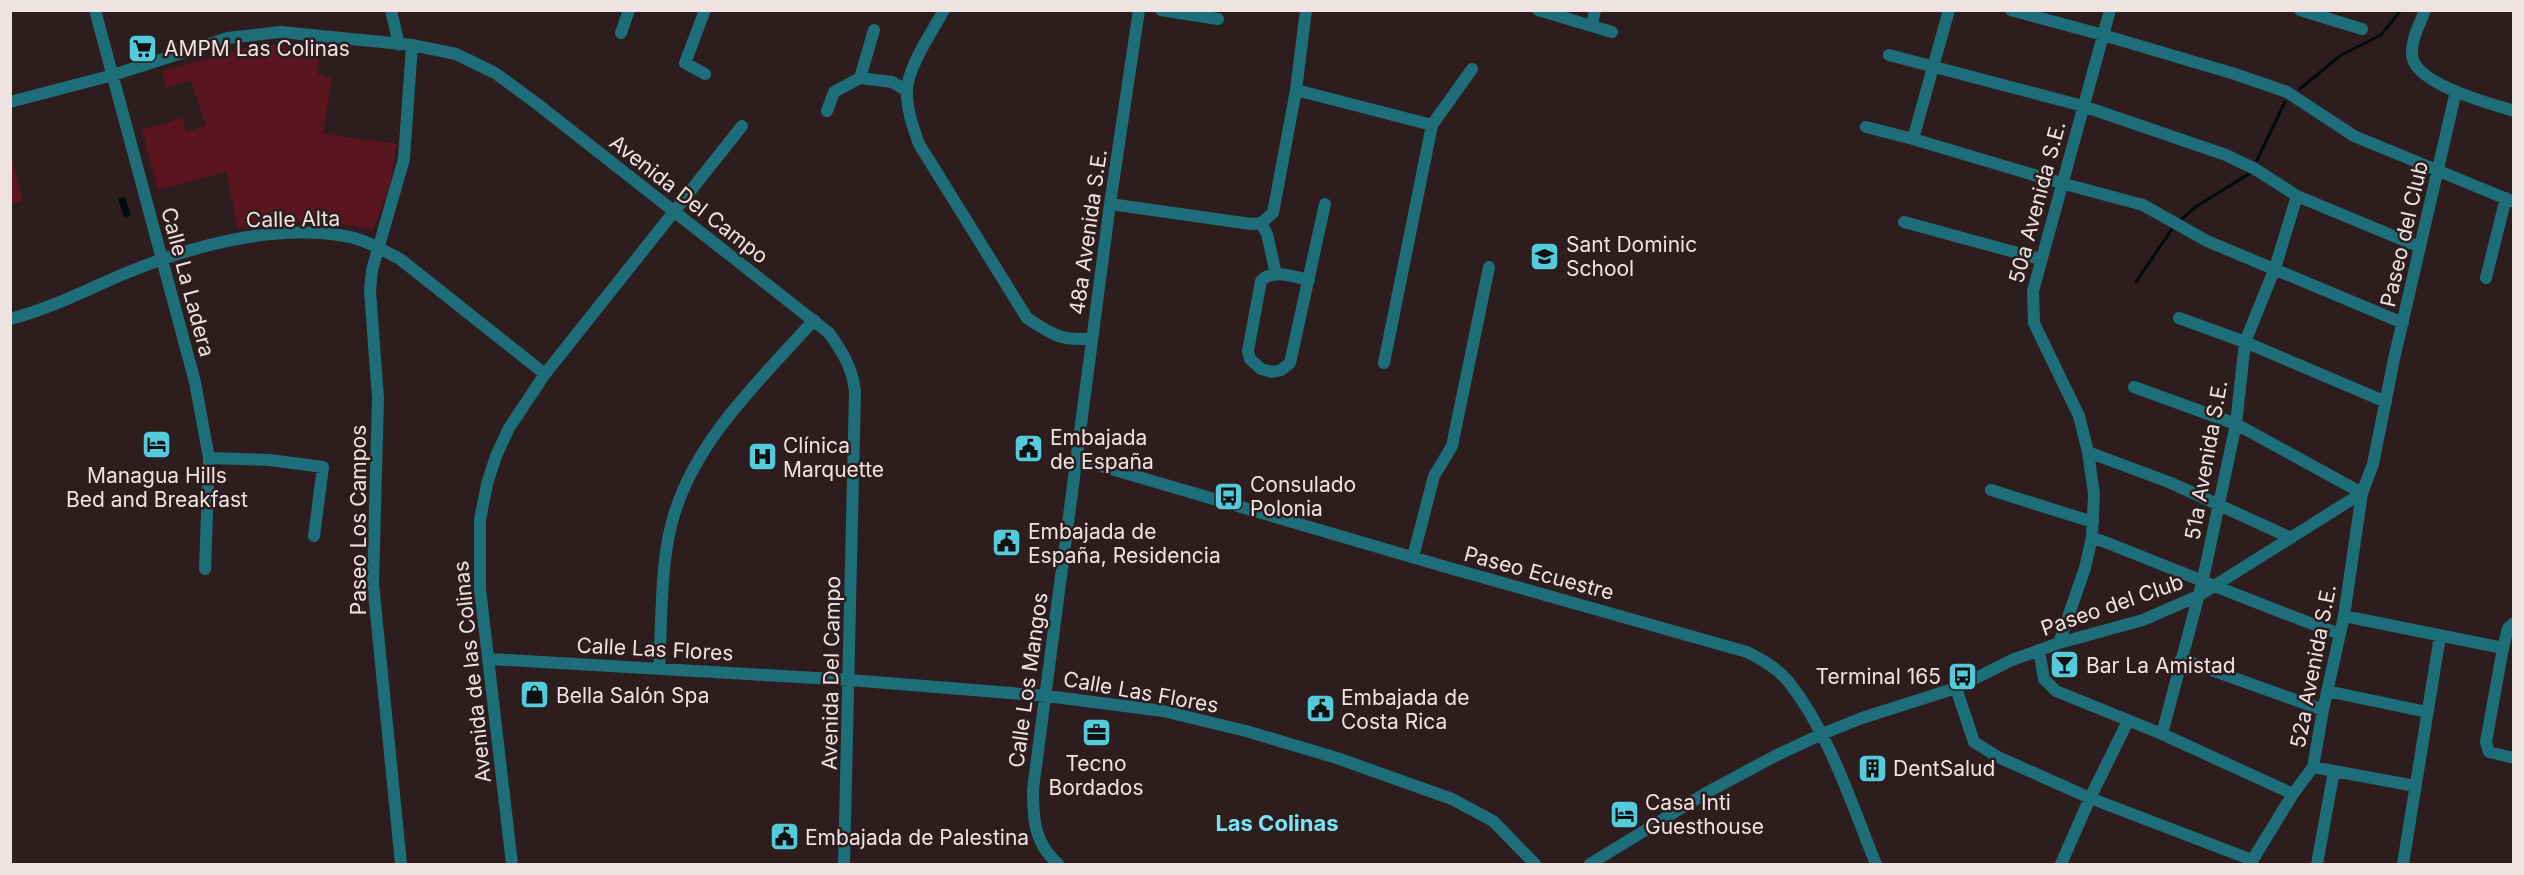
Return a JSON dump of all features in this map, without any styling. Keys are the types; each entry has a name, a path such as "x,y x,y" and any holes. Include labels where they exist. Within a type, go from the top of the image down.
{"street":[{"name":"Calle La Ladera","path":"95,10 195,382 209,458 205,569"},
{"path":"391,10 399,45"},
{"path":"621,33 629,10"},
{"path":"705,10 685,63 705,74"},
{"path":"944,10 912,69 906,90 908,114 919,144 1027,318 1055,337 1076,340 1092,338"},
{"name":"48a Avenida S.E.","path":"1077,459 1110,204 1139,10"},
{"path":"1161,10 1218,18"},
{"path":"1110,204 1251,224 1261,223 1273,213 1296,90 1306,10"},
{"path":"1538,10 1612,32"},
{"path":"1592,26 1595,10"},
{"path":"1913,139 1949,10"},
{"path":"2011,10 2103,35 2288,92 2354,135 2510,200 2486,278"},
{"name":"50a Avenida S.E.","path":"2059,643 2085,568 2092,537 2094,494 2088,452 2079,416 2034,323 2033,291 2110,10"},
{"path":"2300,10 2362,29"},
{"path":"2425,10 2413,41 2412,56 2416,68 2424,75 2456,91 2514,111"},
{"path":"860,78 874,30"},
{"name":"Avenida Del Campo","path":"10,102 113,75 228,38 256,34 281,33 412,45 456,54 495,73 829,333 846,356 853,372 855,391 844,864"},
{"name":"Paseo Los Campos","path":"401,864 374,583 378,398 370,291 379,248 404,159 412,45"},
{"path":"1889,56 2083,106 2226,155 2255,169 2298,196 2420,247"},
{"path":"1384,363 1432,125 1472,69"},
{"path":"827,111 834,92 860,78 892,82 906,90"},
{"path":"1296,90 1432,125"},
{"name":"Paseo del Club","path":"1590,864 1706,793 1822,734 1862,718 1956,688 2012,660 2039,650 2143,620 2198,596 2362,493 2373,465 2456,91"},
{"name":"Avenida de las Colinas","path":"512,864 480,589 480,520 487,484 496,456 509,428 545,374 742,126"},
{"path":"1866,127 2143,205 2207,241 2403,323"},
{"name":"51a Avenida S.E.","path":"2162,734 2219,505 2236,424 2245,342 2274,268 2298,196"},
{"path":"1309,280 1276,274 1265,277 1259,288 1248,351 1254,365 1272,372 1281,370 1290,363 1309,280 1325,204"},
{"path":"1904,222 2040,259"},
{"path":"1261,223 1267,234 1276,274"},
{"name":"Calle Alta","path":"10,319 218,242 270,235 347,236 400,259 545,374"},
{"path":"1413,557 1434,476 1452,446 1489,267"},
{"path":"2179,318 2245,342 2386,402"},
{"path":"659,669 665,552 674,515 685,486 704,452 734,411 814,320"},
{"path":"2134,387 2236,424 2362,493"},
{"path":"2088,452 2171,483 2291,538"},
{"path":"209,458 270,460 323,467 314,536"},
{"name":"Paseo Ecuestre","path":"1077,459 1747,652 1768,663 1788,681 1822,734 1876,864"},
{"name":"Calle Los Mangos","path":"1058,864 1040,845 1033,820 1033,789 1077,459"},
{"path":"1991,490 2093,522"},
{"name":"52a Avenida S.E.","path":"2251,862 2293,794 2313,767 2344,616 2362,493"},
{"path":"2092,537 2202,579 2246,600 2340,634"},
{"path":"2344,616 2503,648"},
{"path":"2514,623 2508,628 2503,648 2486,742 2489,752 2494,755 2514,758"},
{"path":"2403,864 2440,636"},
{"path":"2039,650 2044,679 2056,691 2162,734 2293,794"},
{"name":"Calle Las Flores","path":"489,659 850,680 1047,696 1163,711 1246,731 1337,758 1452,799 1493,821 1535,864"},
{"path":"2181,659 2323,710"},
{"path":"1956,688 1974,742 1998,757 2090,798 2251,862"},
{"path":"2327,691 2427,712"},
{"path":"2061,864 2128,721"},
{"path":"2313,767 2415,786"},
{"path":"2317,864 2334,771"}],"shaded area":[{"path":"260,44 320,48 318,74 332,79 323,134 397,144 390,185 373,230 322,223 238,229 226,172 158,190 142,130 182,118 186,132 206,125 191,80 166,88 162,71"},
{"path":"11,157 23,200 10,204"},
{"path":"125,197 131,216 124,217 118,199"}],"waterway":[{"path":"2300,89 2341,55 2381,35 2401,10"},
{"path":"2257,160 2285,102"},
{"path":"2179,221 2197,206 2252,172"},
{"path":"2136,282 2174,226"}],"place":[{"name":"AMPM Las Colinas","path":"143,48"},
{"name":"Sant Dominic School","path":"1545,256"},
{"name":"Managua Hills Bed and Breakfast","path":"157,444"},
{"name":"Embajada de España","path":"1029,449"},
{"name":"Clínica Marquette","path":"762,457"},
{"name":"Consulado Polonia","path":"1229,496"},
{"name":"Embajada de España, Residencia","path":"1007,543"},
{"name":"Bar La Amistad","path":"2065,665"},
{"name":"Terminal 165","path":"1962,676"},
{"name":"Bella Salón Spa","path":"535,695"},
{"name":"Embajada de Costa Rica","path":"1320,709"},
{"name":"Tecno Bordados","path":"1096,732"},
{"name":"DentSalud","path":"1872,768"},
{"name":"Casa Inti Guesthouse","path":"1624,814"},
{"name":"Embajada de Palestina","path":"784,837"}],"district":[{"name":"Las Colinas","path":"1277,823"}]}
